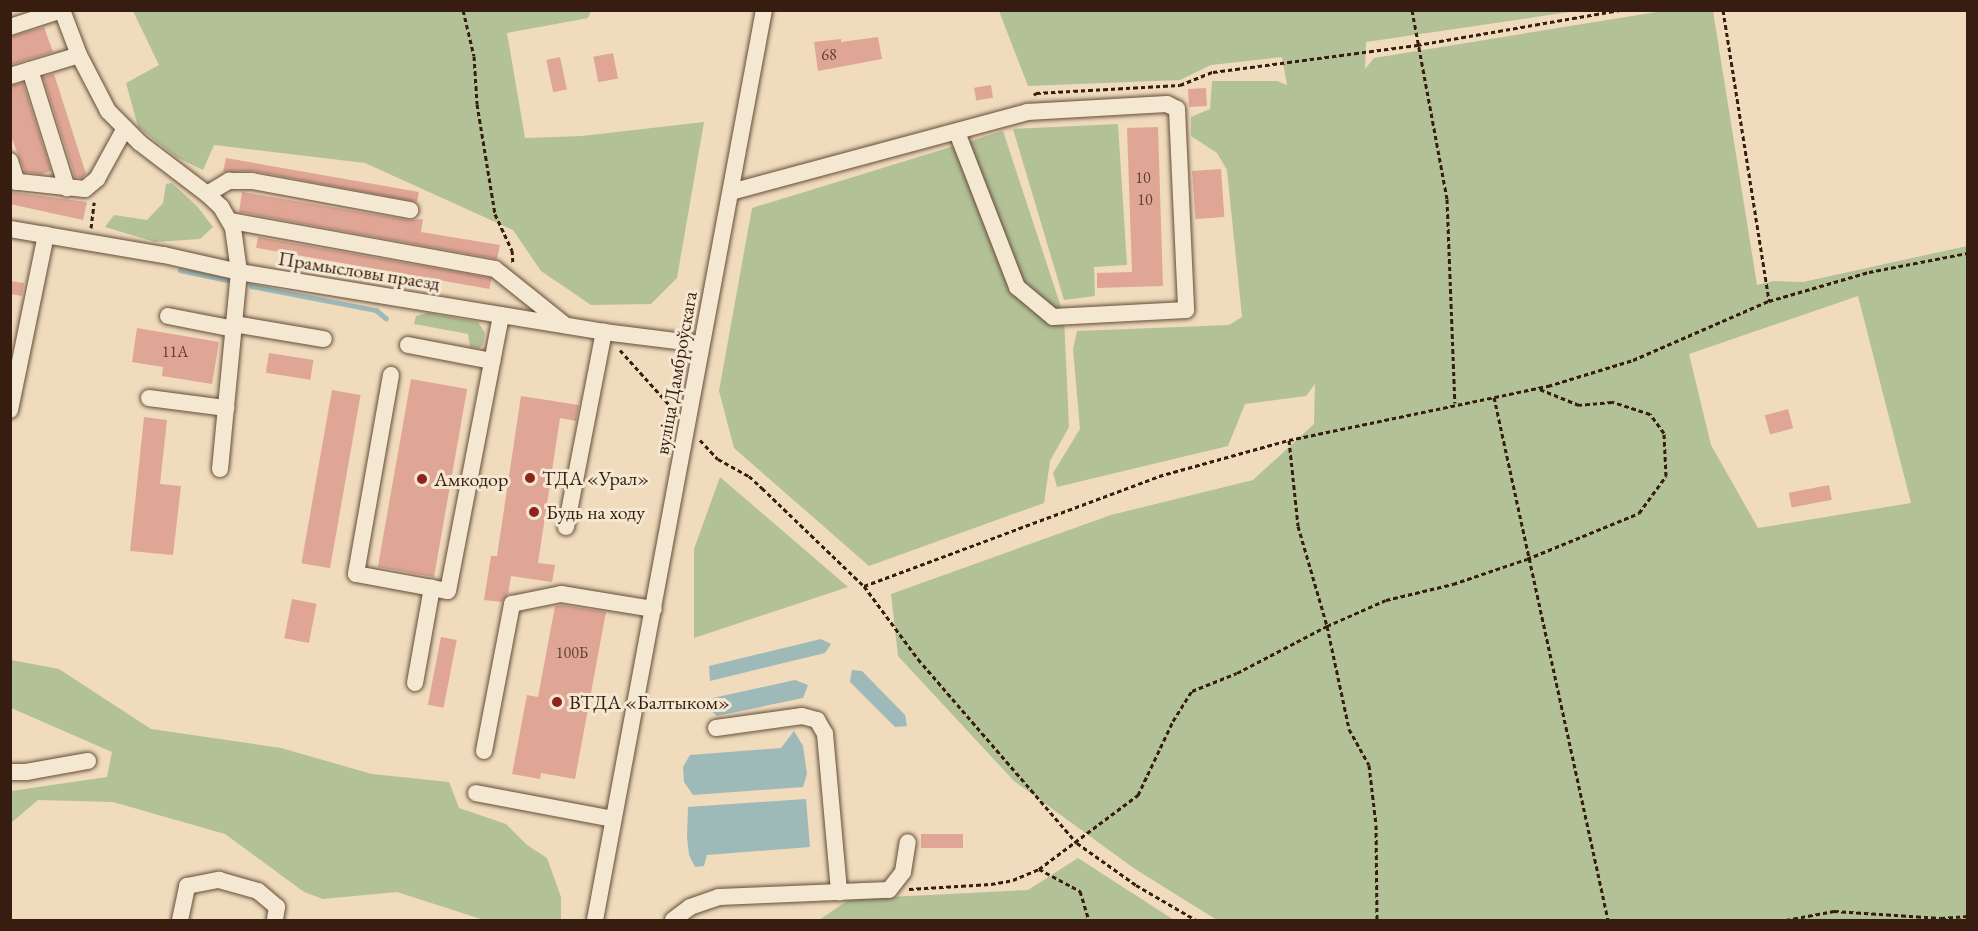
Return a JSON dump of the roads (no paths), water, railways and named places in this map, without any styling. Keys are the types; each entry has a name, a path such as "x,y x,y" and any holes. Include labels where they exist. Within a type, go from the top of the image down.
{"street":[{"path":"10,27 62,10 79,55 108,111 161,160 207,194 231,221 240,272 220,470"},
{"name":"вуліца Дамброўскага","path":"595,921 764,10"},
{"path":"10,76 79,55"},
{"path":"30,70 67,188"},
{"path":"731,192 1027,112 1167,104 1177,110 1186,310 1053,317 1017,287 957,132"},
{"path":"10,161 14,182 85,189 97,179 125,128"},
{"path":"207,194 229,181 252,181 410,210"},
{"path":"231,221 495,268 566,326"},
{"name":"Прамысловы праезд","path":"10,229 164,255 240,272 604,332 701,344"},
{"path":"10,410 46,235"},
{"path":"391,375 356,574 448,591 501,315"},
{"path":"168,316 324,339"},
{"path":"566,527 604,332"},
{"path":"408,345 492,361"},
{"path":"149,398 226,408"},
{"path":"416,683 432,588"},
{"path":"484,751 513,604 561,594 654,609"},
{"path":"716,728 802,716 817,720 825,734 839,892"},
{"path":"10,772 26,772 88,761"},
{"path":"476,793 613,819"},
{"path":"672,921 690,907 719,897 889,890 903,872 908,842"},
{"path":"180,921 187,886 219,880 258,891 277,908 274,921"}],"water":[{"path":"821,639 831,644 825,653 710,681 709,666"},
{"path":"852,670 862,671 905,715 907,726 895,727 850,682"},
{"path":"795,680 808,685 803,698 717,716 708,708 713,698"},
{"path":"794,731 803,746 807,774 803,787 693,795 684,782 683,767 690,755 781,748"},
{"path":"806,799 810,847 707,855 704,866 695,867 689,855 688,807"}],"waterway":[{"path":"180,270 227,280"},
{"path":"251,286 376,310 386,318"}],"place":[{"name":"ТДА «Урал»","path":"530,478"},
{"name":"Амкодор","path":"422,479"},
{"name":"Будь на ходу","path":"534,512"},
{"name":"ВТДА «Балтыком»","path":"557,702"}]}
